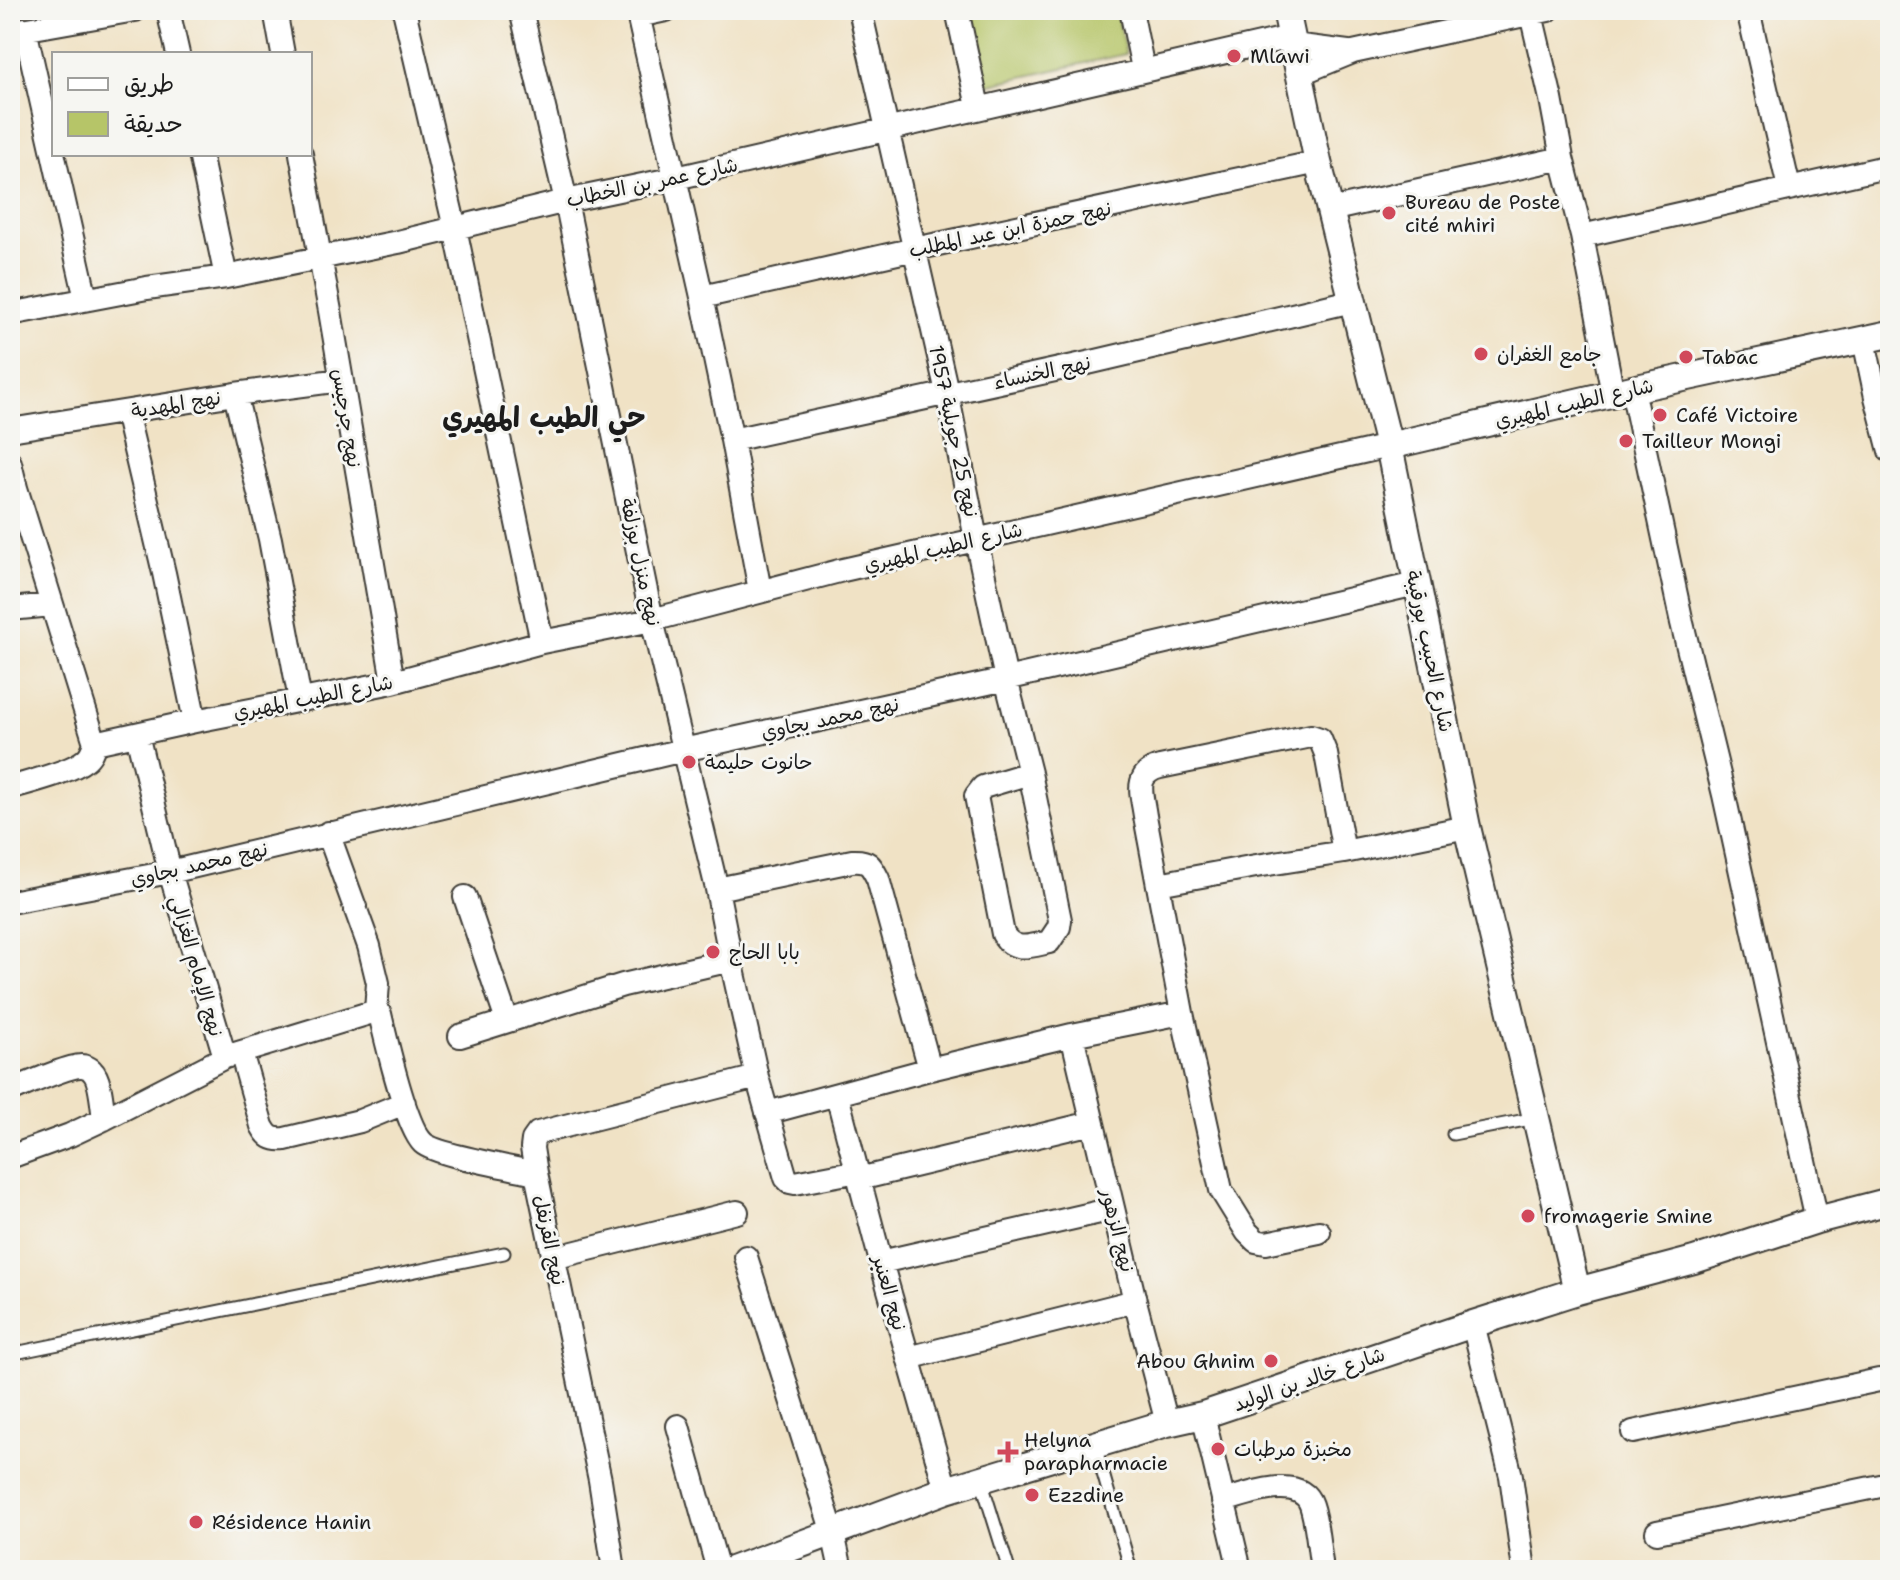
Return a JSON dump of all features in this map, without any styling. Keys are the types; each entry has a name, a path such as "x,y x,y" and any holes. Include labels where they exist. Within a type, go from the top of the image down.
{"street":[{"path":"86,299 17,31 135,10"},
{"path":"168,10 178,52"},
{"path":"275,10 283,52"},
{"path":"404,10 455,228 542,642"},
{"name":"نهج منزل بوزلفة","path":"521,10 566,201 652,620 767,1113 786,1178 790,1182 858,1175"},
{"path":"666,10 637,13 702,297 760,591"},
{"name":"نهج 25 جويلية 1957","path":"860,10 947,392 976,539 1030,773 1060,920 1049,942 1023,948 1007,941 1003,934 976,801 977,791 983,787 1030,773"},
{"path":"957,10 978,107"},
{"path":"1131,10 1143,69"},
{"name":"شارع الحبيب بورقيبة","path":"1286,10 1318,162 1389,446 1467,827 1577,1291"},
{"path":"1748,10 1789,188"},
{"path":"1299,74 1353,52 1457,20 1540,12 1562,158 1665,549 1724,795 1817,1220"},
{"name":"شارع عمر بن الخطاب","path":"10,314 320,259 1143,69 1292,41 1353,52"},
{"path":"200,156 226,277"},
{"name":"نهج جرجيس","path":"301,156 393,682"},
{"path":"1330,210 1562,158"},
{"name":"نهج حمزة ابن عبد المطلب","path":"702,297 1318,162"},
{"path":"1582,236 1890,166"},
{"name":"نهج الخنساء","path":"732,440 1092,362 1352,301"},
{"name":"شارع الطيب المهيري","path":"95,743 393,682 542,642 652,620 976,539 1622,391 1890,334"},
{"path":"1864,340 1889,446"},
{"name":"نهج المهدية","path":"10,430 341,380"},
{"path":"235,394 270,539 300,700"},
{"path":"126,412 195,721"},
{"path":"10,463 13,488 95,743 93,751 74,767 10,788"},
{"name":"نهج محمد بجاوي","path":"10,902 170,872 683,750 1416,584"},
{"path":"10,609 52,605"},
{"name":"نهج الإمام الغزالي","path":"137,734 170,872 233,1055 267,1135 285,1139 360,1121 404,1103"},
{"path":"1319,1232 1266,1243 1256,1241 1221,1190 1182,1013 1142,791 1143,776 1149,770 1297,738 1311,736 1320,739 1326,754 1344,852"},
{"path":"1158,884 1467,827"},
{"path":"328,833 369,946 378,983 376,1011"},
{"path":"717,889 864,860 878,879 930,1069"},
{"path":"465,897 507,1021"},
{"path":"460,1036 623,985 731,960"},
{"path":"10,1157 70,1135 233,1055 376,1011"},
{"path":"376,1011 380,1014 404,1103 422,1142 440,1151 536,1173"},
{"path":"767,1113 930,1069 1182,1013"},
{"name":"نهج الزهور","path":"1072,1035 1167,1423"},
{"path":"10,1091 69,1069 86,1067 98,1079 104,1119"},
{"name":"نهج القرنفل","path":"614,1570 600,1480 536,1173 533,1140 538,1133 757,1077"},
{"name":"نهج العنبر","path":"837,1095 946,1490"},
{"path":"858,1175 1092,1123"},
{"name":"شارع خالد بن الوليد","path":"732,1570 946,1490 1167,1423 1203,1415 1577,1291 1694,1260 1817,1220 1890,1201"},
{"path":"881,1262 1113,1209"},
{"path":"553,1258 737,1212"},
{"path":"746,1257 833,1533 841,1570"},
{"path":"908,1358 1135,1301"},
{"path":"1473,1324 1511,1476 1524,1570"},
{"path":"1633,1432 1879,1380 1890,1385"},
{"path":"1203,1415 1240,1570"},
{"path":"678,1426 718,1570"},
{"path":"1657,1532 1890,1484"},
{"path":"1223,1501 1285,1487 1298,1490 1310,1504 1321,1570"}],"lane":[{"path":"1453,1134 1537,1117"},
{"path":"10,1354 504,1253"},
{"path":"1094,1445 1131,1570"},
{"path":"981,1480 1009,1570"}],"green space":[{"path":"969,10 1116,10 1126,54 986,85"}],"place":[{"name":"Mlawi","path":"1234,56"},
{"name":"Bureau de Poste cité mhiri","path":"1389,213"},
{"name":"جامع الغفران","path":"1481,354"},
{"name":"Tabac","path":"1686,357"},
{"name":"Café Victoire","path":"1660,415"},
{"name":"Tailleur Mongi","path":"1626,441"},
{"name":"حانوت حليمة","path":"689,762"},
{"name":"بابا الحاج","path":"713,952"},
{"name":"fromagerie Smine","path":"1528,1216"},
{"name":"Abou Ghnim","path":"1271,1361"},
{"name":"مخبزة مرطبات","path":"1218,1449"},
{"name":"Helyna parapharmacie","path":"1008,1452"},
{"name":"Ezzdine","path":"1032,1495"},
{"name":"Résidence Hanin","path":"196,1522"}],"district":[{"name":"حي الطيب المهيري","path":"544,417"}]}
